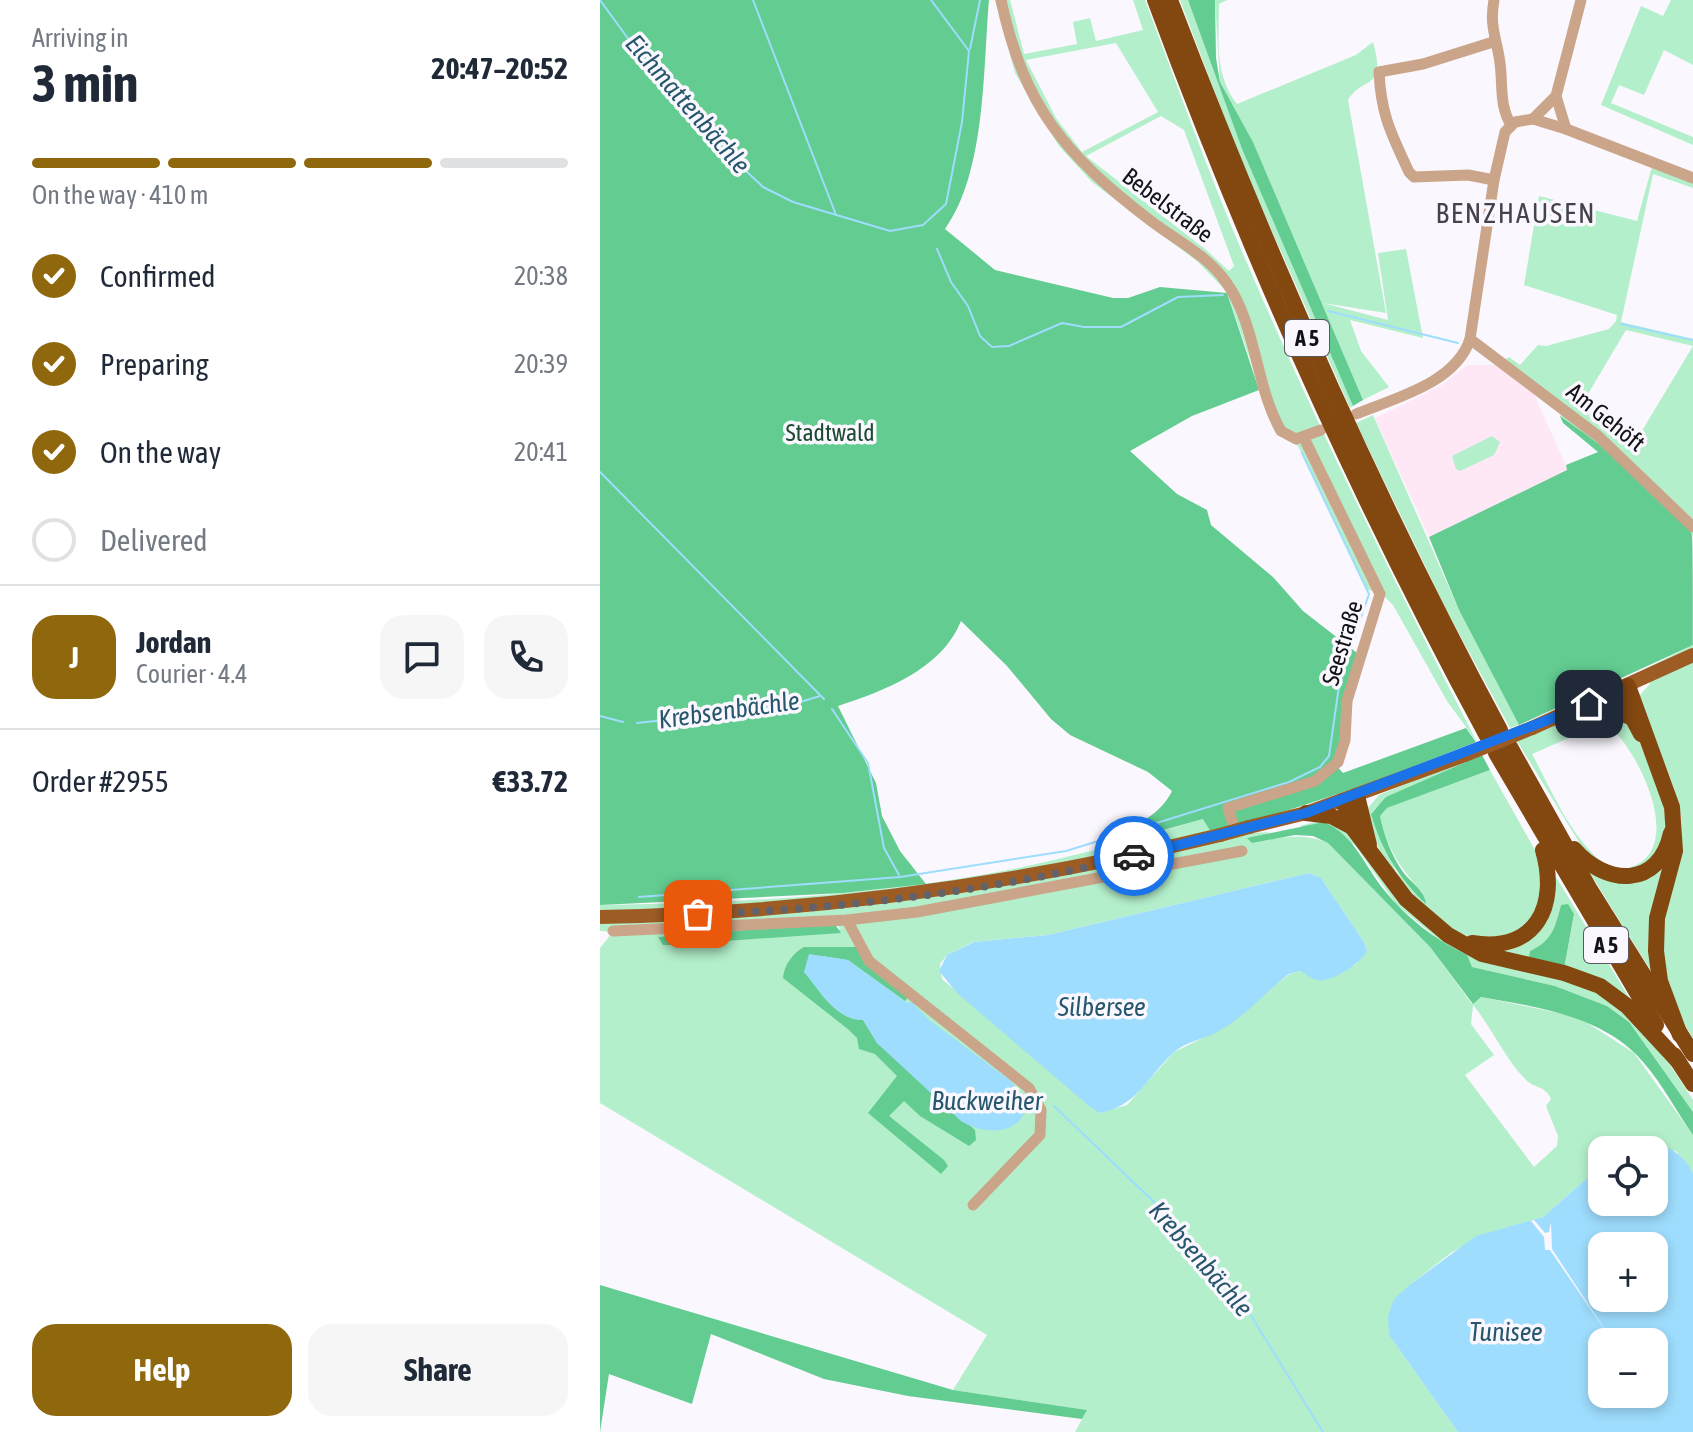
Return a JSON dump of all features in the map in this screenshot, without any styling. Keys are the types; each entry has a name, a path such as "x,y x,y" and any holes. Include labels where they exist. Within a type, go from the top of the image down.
{"highway":[{"name":"A 5","path":"1155,0 1224,184 1303,368 1395,562 1494,733 1338,409 1239,178 1170,0"},
{"path":"1623,689 1628,716 1649,745"},
{"path":"1623,689 1668,789 1674,820 1675,851 1655,939 1660,981 1680,1035"},
{"path":"1589,704 1628,716"},
{"name":"A 5","path":"1686,1058 1536,826 1503,750 1554,826 1680,1035 1693,1084"},
{"path":"1350,798 1352,827"},
{"path":"1350,798 1369,847"},
{"path":"1306,813 1331,816 1352,827 1418,912 1458,940 1500,944 1521,937 1535,925 1546,906 1550,887 1536,826"},
{"name":"A 5","path":"1554,826 1594,868 1609,875 1626,876 1647,870 1660,859 1669,842 1674,820"},
{"name":"A 5","path":"1458,940 1482,954 1564,973 1600,986 1686,1058"}],"main road":[{"path":"600,917 753,913 904,897 1024,879 1220,835 1306,813 1465,755 1589,704 1693,655"}],"street":[{"name":"Bebelstraße","path":"1001,0 1015,59 1046,117 1092,175 1221,275 1234,295 1276,424 1288,437 1304,438"},
{"path":"1494,0 1493,42 1500,59 1504,112 1511,125"},
{"path":"1356,414 1440,377 1457,365 1468,345 1502,141 1511,125 1533,119 1556,96 1581,0"},
{"path":"1493,42 1423,64 1379,72 1378,91 1388,126 1414,177 1468,175 1494,180"},
{"path":"1556,96 1566,129"},
{"path":"1533,119 1693,178"},
{"name":"Am Gehöft","path":"1468,345 1484,350 1598,436 1693,527"},
{"path":"1304,438 1321,430"},
{"name":"Seestraße","path":"1232,821 1228,808 1315,781 1338,762 1345,740 1347,701 1380,594 1304,438"},
{"path":"613,931 847,920 1030,894 1242,851"},
{"path":"847,920 869,961 1029,1088 1038,1099 1040,1135 973,1205"}],"shaded area":[{"path":"1467,365 1497,365 1534,394 1568,470 1429,537 1375,418 1440,386"}],"green space":[{"name":"Stadtwald","path":"600,0 989,0 975,150 958,206 945,229 995,270 1113,298 1128,298 1160,287 1227,293 1259,390 1192,416 1130,451 1177,494 1207,510 1211,525 1273,577 1303,611 1357,653 1342,741 1334,763 1343,773 1466,728 1476,742 1345,792 1245,823 1211,832 1203,819 1117,843 1116,835 1155,812 1172,791 1148,772 1070,735 1051,719 1007,666 961,621 952,638 926,665 892,685 838,706 876,783 882,816 900,851 926,884 843,893 600,905"},
{"path":"995,0 1010,0 1024,54 1077,44 1073,22 1090,18 1096,41 1143,30 1133,0 1145,0 1224,208 1279,336 1361,511 1477,742 1447,701 1393,605 1382,594 1366,589 1298,446 1275,432 1227,292 1198,262 1092,182 1059,146 1015,73","holes":["1116,43 1158,112 1082,152 1056,118 1026,60","1161,116 1184,130 1234,266 1229,271 1086,156"]},
{"path":"1180,0 1188,0 1242,149 1353,406 1350,408 1238,154"},
{"path":"1188,0 1215,0 1216,58 1220,82 1253,142 1363,400 1353,406 1242,149"},
{"path":"1215,0 1227,0 1219,4 1219,56 1224,81 1237,104 1356,55 1373,42 1377,58 1375,76 1348,100 1386,313 1323,303 1388,320 1378,253 1406,249 1423,338 1350,320 1361,351 1389,387 1363,400 1253,142 1220,82"},
{"path":"1671,0 1693,0 1693,65 1664,50 1644,95 1619,85 1611,103 1693,137 1693,145 1601,105 1641,6 1663,16"},
{"path":"1654,159 1693,173 1693,188 1653,174 1621,322 1693,339 1693,346 1693,536 1631,471 1560,416 1564,411 1505,360 1509,357 1520,365 1538,345 1546,346 1609,329 1616,321 1617,315 1524,285 1539,196 1637,221","holes":["1626,330 1693,346 1634,444 1582,404"]},
{"path":"1373,415 1459,610 1519,725 1510,728 1448,613 1356,423"},
{"path":"1560,416 1652,488 1692,535 1693,645 1519,725 1459,610 1429,537 1567,470 1566,465 1598,452 1563,423"},
{"path":"1492,436 1500,442 1494,455 1460,471 1456,469 1452,456"},
{"path":"1693,645 1693,1038 1674,1001 1664,964 1664,926 1681,844 1681,818 1673,787 1639,696 1650,684 1643,670"},
{"path":"1602,712 1617,715 1631,726 1653,774 1664,808 1665,842 1659,856 1647,866 1629,872 1613,872 1598,867 1590,860 1517,741 1550,726","holes":["1594,727 1610,727 1644,777 1656,821 1655,841 1647,857 1631,867 1623,868 1605,864 1580,839 1532,754"]},
{"path":"1482,755 1490,770 1387,808 1380,816 1395,859 1420,890 1426,904 1392,863 1371,814 1386,797"},
{"path":"1468,759 1445,774 1393,796 1371,813 1396,872 1425,895 1396,859 1380,816 1387,808 1490,770 1545,868 1538,916 1502,940 1484,940 1448,927 1416,901 1382,855 1368,808 1379,795"},
{"path":"1203,819 1251,833 1269,832 1252,843 1300,837 1328,843 1430,947 1472,1004 1481,997 1578,1017 1634,1053 1693,1135 1693,1173 1676,1151 1668,1150 1668,1136 1588,1136 1588,1177 1543,1217 1498,1230 1452,1252 1412,1283 1389,1335 1458,1432 1075,1432 1087,1410 953,1390 987,1335 600,1103 600,948 613,932 600,931 600,905 754,900 856,892 958,879 1106,847","holes":["1309,873 1321,878 1364,942 1367,951 1355,965 1327,978 1300,971 1290,974 1203,1038 1174,1052 1127,1105 1100,1113 942,979 940,964 947,955 973,942 1048,935","834,923 841,929 659,937","1473,1005 1518,1072 1529,1083 1546,1091 1551,1099 1546,1106 1558,1136 1557,1146 1534,1167 1465,1075 1494,1055 1471,1024"]},
{"path":"1318,821 1350,831 1398,902 1437,934 1571,977 1606,994 1659,1048 1693,1100 1693,1112 1629,1022 1607,1006 1555,986 1472,967 1396,904 1355,845 1300,826"},
{"path":"1324,822 1344,835 1402,910 1443,942 1467,955 1472,967 1555,986 1607,1006 1629,1022 1693,1112 1693,1135 1644,1063 1610,1034 1569,1016 1525,1005 1481,997 1473,1004 1430,947 1328,843 1313,836 1295,835 1252,843 1247,838"},
{"path":"1664,859 1654,976 1590,873 1602,877"},
{"path":"1556,877 1633,1004 1564,969 1574,915 1561,905 1552,933 1530,951 1528,961 1492,952 1517,943"},
{"path":"1568,904 1574,914 1564,969 1528,961 1530,951 1552,933 1561,905"},
{"path":"834,923 841,933 669,945 663,945 658,937"},
{"path":"804,947 857,947 909,996 905,1001 848,960 822,956 804,972 836,1009 853,1019 863,1020 877,1043 975,1130 976,1140 969,1146 920,1116 904,1101 889,1116 944,1160 948,1166 941,1174 868,1113 897,1076 875,1054 859,1049 857,1038 849,1030 783,978 790,960"},
{"path":"600,1285 953,1390 1087,1410 1082,1419 908,1396 824,1379 711,1334 692,1404 609,1374 600,1432"}],"water":[{"name":"Silbersee","path":"1309,873 1321,878 1364,942 1367,951 1364,956 1345,971 1323,980 1300,971 1289,974 1227,1026 1178,1049 1133,1097 1112,1110 1099,1113 1089,1106 957,993 939,971 947,955 974,942 1048,935"},
{"name":"Buckweiher","path":"809,954 848,960 907,1003 912,1002 929,1020 1011,1081 1027,1101 1025,1113 1019,1121 1002,1130 991,1130 961,1121 877,1043 863,1020 844,1015 829,1002 804,972"},
{"name":"Tunisee","path":"1668,1148 1684,1160 1693,1173 1693,1432 1458,1432 1389,1335 1388,1316 1394,1299 1412,1283 1476,1236 1543,1217 1588,1177 1588,1216 1668,1216"}],"pier":[{"path":"1534,1220 1545,1233 1549,1232 1551,1222 1552,1249 1588,1305 1550,1250 1545,1250 1544,1237 1531,1221"}],"waterway":[{"name":"Eichmattenbächle","path":"600,0 640,55 706,133 763,187 793,202 890,231 923,225 946,204 962,122 969,51 931,0"},
{"path":"753,0 836,215"},
{"path":"970,49 980,0"},
{"name":"Eichmattenbächle","path":"937,249 951,282 968,306 980,336 992,347 1009,346 1062,323 1084,327 1121,327 1178,297 1223,295"},
{"name":"Eichmattenbächle","path":"1328,311 1458,343"},
{"name":"Eichmattenbächle","path":"1621,324 1693,340"},
{"path":"639,897 900,877 1066,851 1289,782 1320,767 1329,756 1340,679 1369,594 1302,453"},
{"path":"600,472 824,699"},
{"name":"Krebsenbächle","path":"637,723 784,707 820,696"},
{"path":"832,709 868,763 884,848 899,875"},
{"name":"Krebsenbächle","path":"600,716 623,722"},
{"name":"Krebsenbächle","path":"1054,1106 1179,1226 1240,1298 1323,1432"}],"way so far":[{"path":"698,914 753,913 904,897 1024,879 1134,856"}],"district":[{"name":"BENZHAUSEN","path":"1516,213"}],"route":[{"path":"1134,856 1306,813 1442,764 1589,704"}]}
